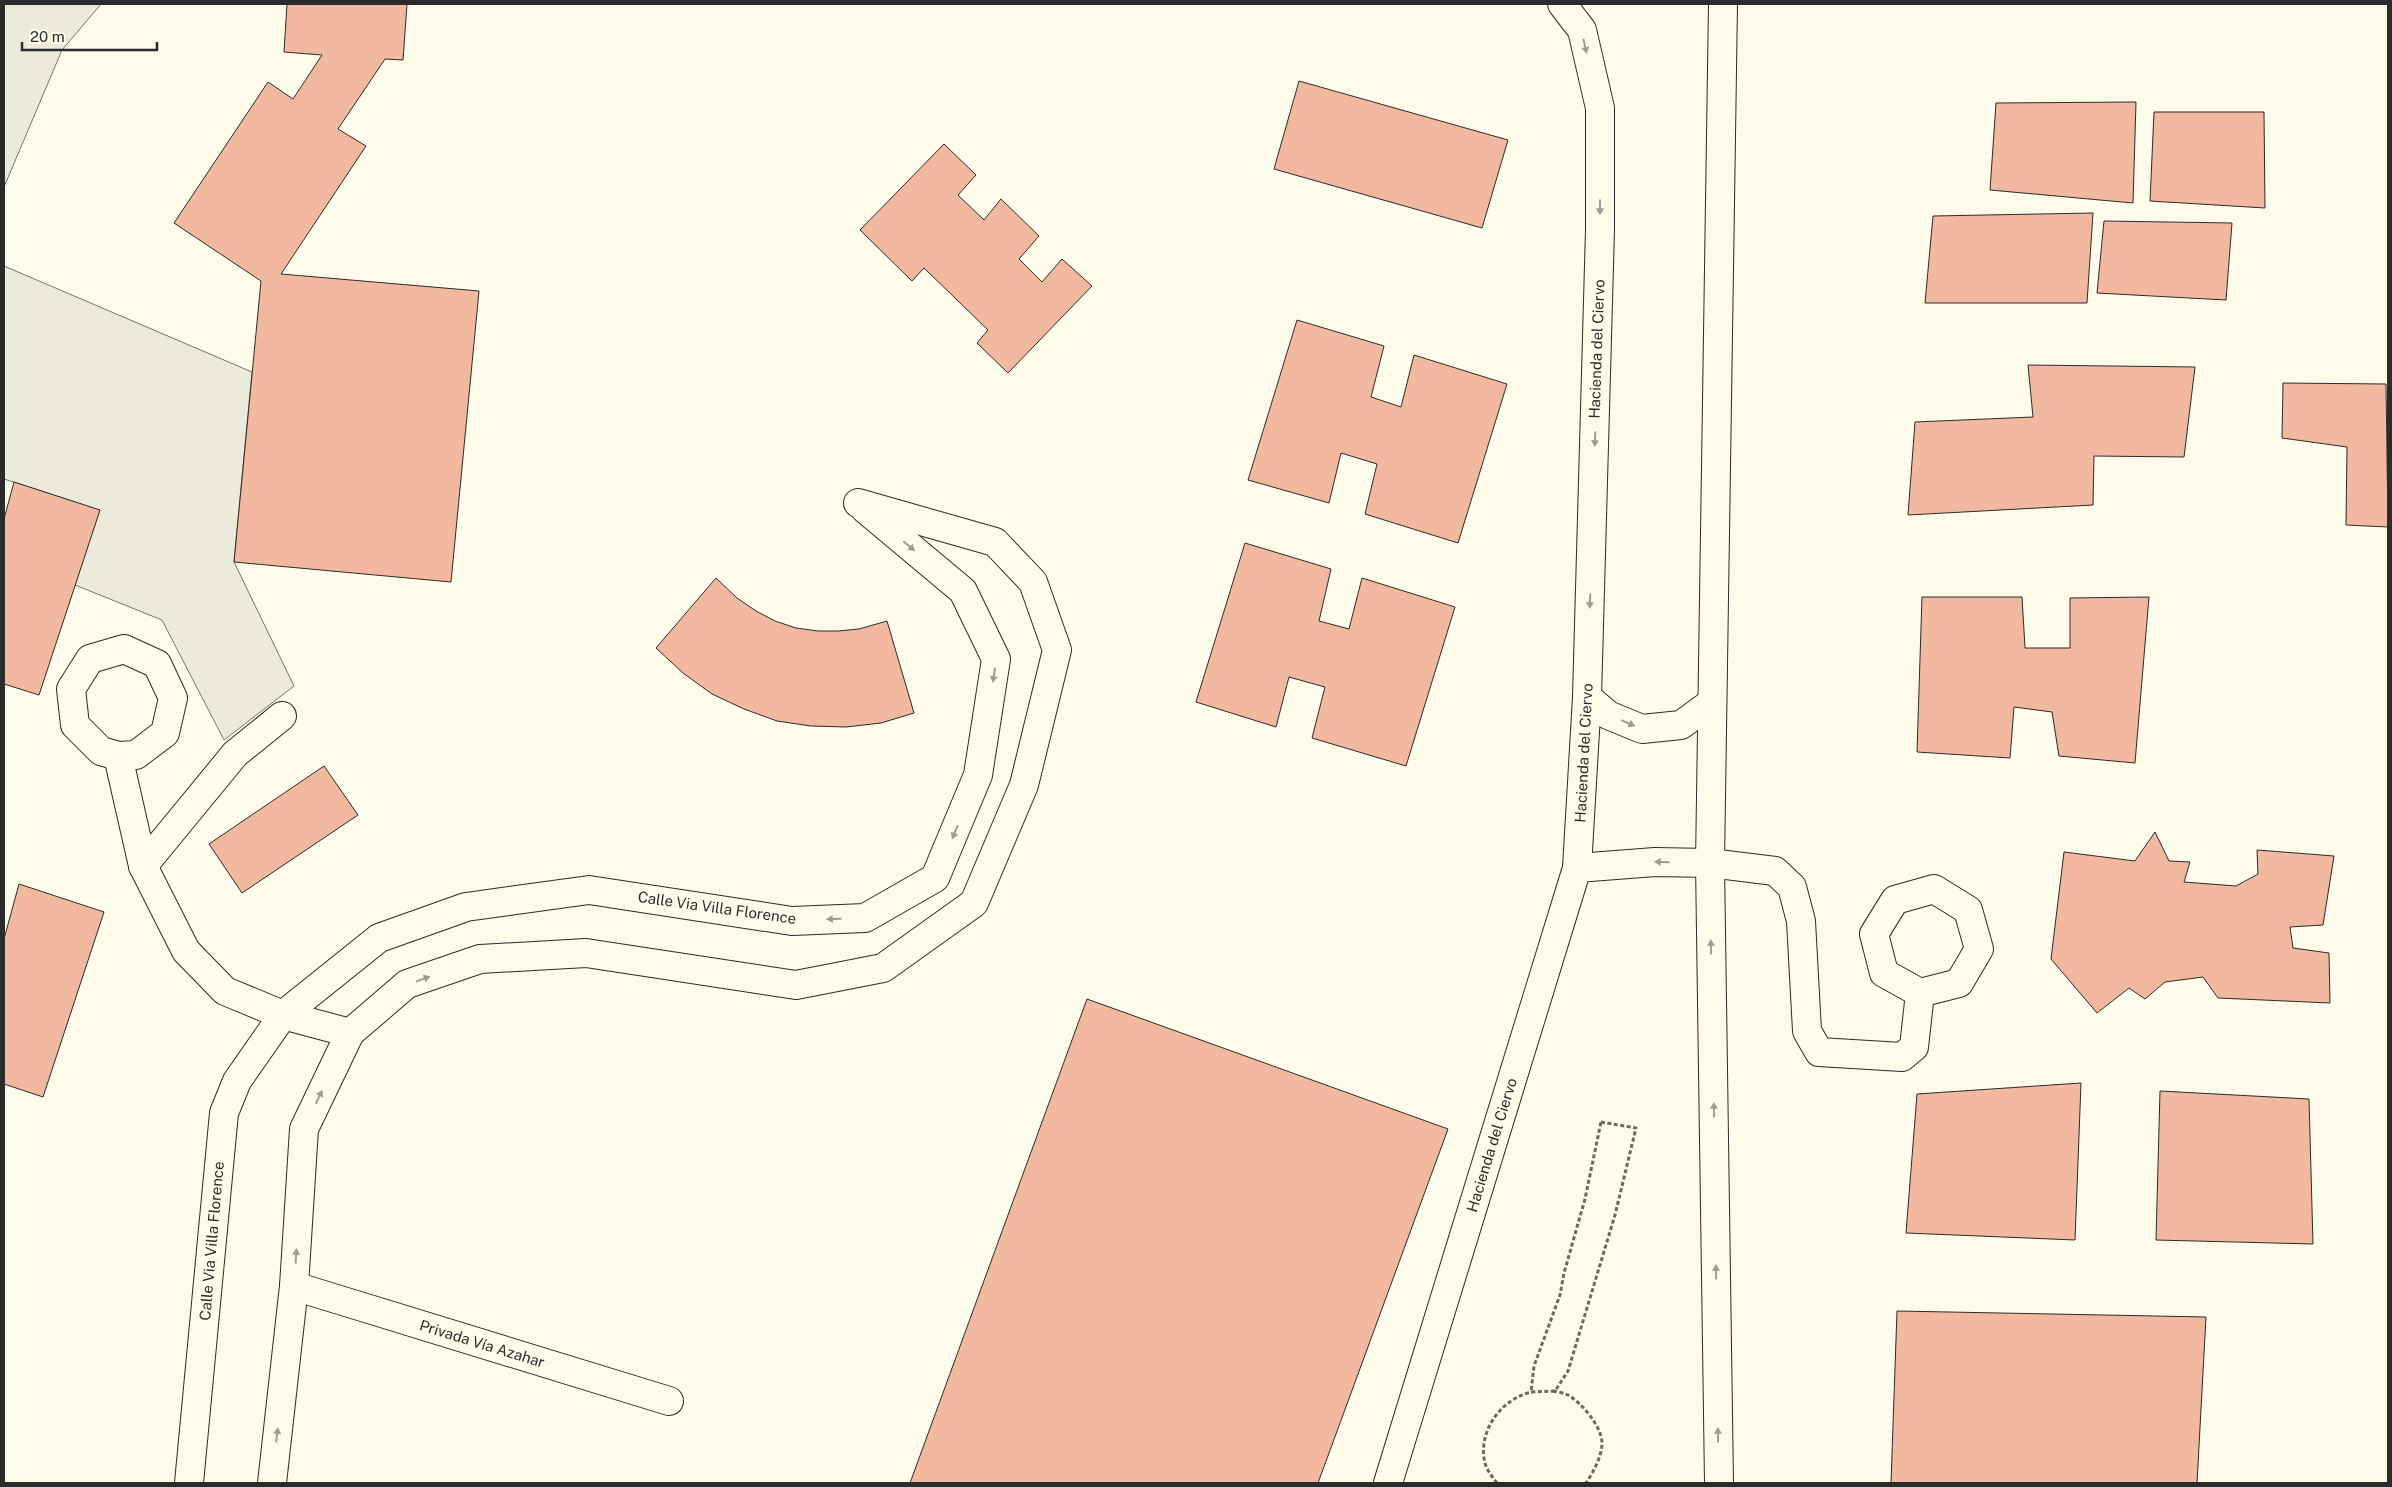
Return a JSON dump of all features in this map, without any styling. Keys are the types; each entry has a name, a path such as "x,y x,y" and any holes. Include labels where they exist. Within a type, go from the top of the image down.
{"street":[{"name":"Hacienda del Ciervo","path":"1388,1483 1578,868 1587,697 1600,229 1600,108 1582,30 1562,4"},
{"path":"1718,1483 1710,863 1723,4"},
{"name":"Calle Via Villa Florence","path":"189,1483 224,1113 237,1081 283,1015 379,938 466,907 589,890 792,921 865,918 936,878 978,775 996,660 963,591 858,503 996,542 1033,582 1057,650 1024,785 974,902 883,968 796,985 586,953 480,958 407,984 350,1033 304,1129 294,1286 272,1483"},
{"path":"1587,697 1608,715 1642,728 1682,725 1711,703"},
{"path":"143,866 236,754 282,716"},
{"path":"118,756 143,866 186,951 225,991 283,1015 350,1033"},
{"path":"1578,868 1655,862 1710,863 1775,871 1792,887 1801,922 1807,1031 1819,1052 1902,1057 1914,1047 1920,993"},
{"name":"Privada Vía Azahar","path":"294,1286 670,1401"}],"path":[{"path":"1531,1392 1534,1366 1560,1295 1585,1199 1601,1122 1636,1128 1616,1215 1588,1308 1568,1371 1555,1391"},
{"path":"1497,1483 1485,1463 1486,1434 1494,1418 1505,1405 1518,1395 1544,1390 1568,1395 1580,1405 1599,1431 1602,1443 1593,1473 1586,1483"}],"shaded area":[{"path":"5,4 101,4 62,50 4,187 4,7"},
{"path":"4,266 252,372 234,562 294,686 224,740 162,620 75,585 99,510 4,479"}],"building":[{"path":"287,4 407,4 403,60 385,59 338,129 366,146 281,274 479,291 451,582 234,562 261,281 174,223 268,82 293,99 322,55 284,52"},
{"path":"1299,81 1508,140 1482,228 1274,169"},
{"path":"2136,102 2133,203 1990,190 1996,103"},
{"path":"2154,112 2264,112 2265,208 2150,201"},
{"path":"944,144 976,175 958,195 984,220 1001,199 1039,236 1019,259 1042,282 1062,259 1092,286 1008,373 977,343 988,330 924,268 912,281 860,230"},
{"path":"2093,213 2087,303 1925,303 1933,216"},
{"path":"2104,221 2232,223 2226,300 2097,293"},
{"path":"1297,320 1384,346 1371,397 1401,407 1414,355 1507,384 1458,543 1365,514 1377,464 1341,453 1329,503 1248,480"},
{"path":"2028,365 2195,367 2184,457 2094,456 2093,505 1908,515 1915,422 2033,417"},
{"path":"2283,383 2386,384 2388,527 2346,525 2347,447 2282,438"},
{"path":"14,482 100,510 39,695 4,684 4,519"},
{"path":"1245,543 1331,569 1319,621 1349,629 1362,578 1455,607 1406,766 1312,738 1325,687 1289,677 1276,727 1196,702"},
{"path":"716,578 737,598 756,611 775,621 796,628 838,631 859,629 887,621 914,713 881,723 846,727 811,726 777,721 744,709 712,694 683,673 656,648"},
{"path":"1922,597 2022,597 2025,648 2070,648 2070,598 2149,597 2135,763 2059,756 2052,712 2014,707 2010,758 1917,752"},
{"path":"324,766 358,815 242,893 209,844"},
{"path":"2155,832 2169,861 2190,862 2184,882 2236,886 2258,874 2257,850 2334,856 2323,925 2290,927 2293,948 2329,953 2330,1003 2218,998 2203,977 2165,982 2145,999 2129,988 2097,1013 2051,959 2064,852 2135,861"},
{"path":"19,884 104,912 43,1097 4,1084 4,939"},
{"path":"1087,999 1448,1129 1318,1483 910,1483"},
{"path":"2081,1083 2075,1240 1906,1233 1917,1094"},
{"path":"2160,1091 2309,1099 2313,1244 2156,1240"},
{"path":"1897,1311 2206,1317 2197,1483 1891,1483"}]}
